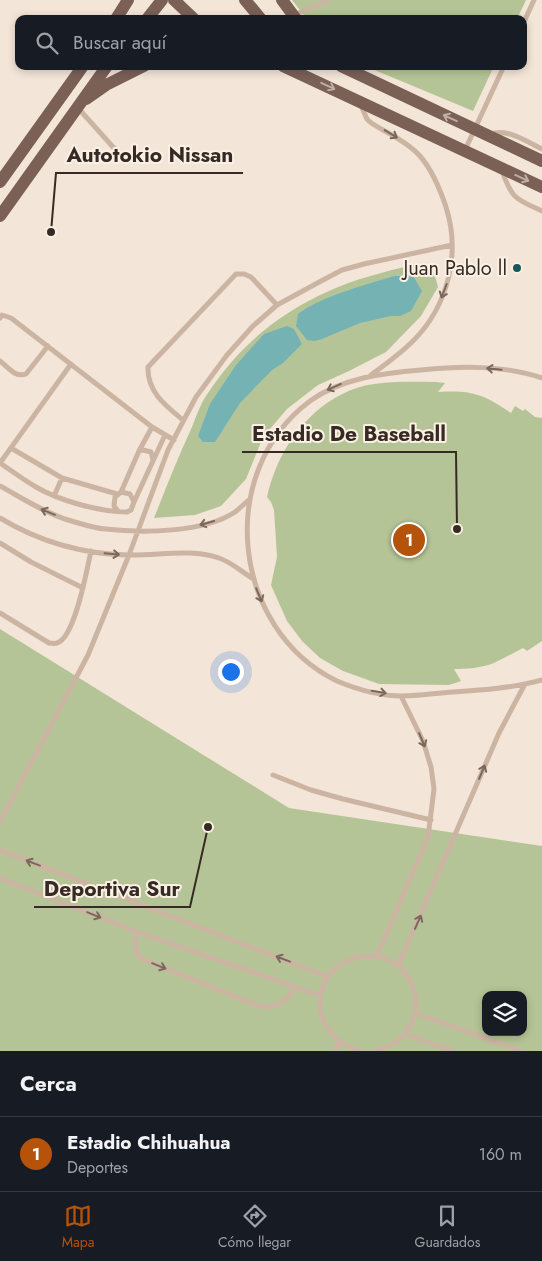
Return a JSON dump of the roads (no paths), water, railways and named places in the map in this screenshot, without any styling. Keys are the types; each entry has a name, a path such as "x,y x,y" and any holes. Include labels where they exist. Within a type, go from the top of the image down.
{"main road":[{"path":"119,15 128,0"},
{"path":"149,15 162,0"},
{"path":"174,0 190,15"},
{"path":"245,0 258,15"},
{"path":"282,0 293,15"},
{"path":"0,182 80,70"},
{"path":"0,216 104,70"},
{"path":"80,105 106,85 136,70"},
{"path":"292,70 542,187"},
{"path":"349,70 542,161"},
{"path":"361,102 372,82"}],"lane":[{"path":"299,15 329,0"},
{"path":"527,15 534,0"},
{"path":"464,151 502,70"},
{"path":"361,102 368,120 407,145 420,156 434,176 448,216 452,245 452,266 446,286 428,323 414,340 369,376"},
{"path":"80,105 122,156"},
{"path":"488,136 497,132 506,133 542,149"},
{"path":"500,168 508,188 515,197 542,211"},
{"path":"0,822 88,655 174,440 200,391 227,355 253,326 277,305 342,270 452,245"},
{"path":"184,420 165,405 152,391 148,368 236,274 244,274 251,277 277,305"},
{"path":"0,318 2,315 11,318 152,426 174,440"},
{"path":"0,361 16,375 21,376 26,374 48,346"},
{"path":"71,364 0,463 36,488 54,496 95,508 127,512 131,510 165,435"},
{"path":"542,378 478,367 442,368 369,376 328,390 310,401 291,418 278,433 267,452 249,500 247,538 252,578 273,624 286,642 300,656 317,669 338,681 363,690 401,696 488,690 542,680"},
{"path":"118,511 114,502 152,426"},
{"path":"10,448 62,478 119,493 130,494 134,502"},
{"path":"139,452 143,450 150,452 153,460"},
{"path":"54,496 62,478"},
{"path":"0,486 36,507 67,519 102,529 138,532 174,530 208,523 234,513 249,500"},
{"path":"0,518 17,528 43,539 91,551 129,555 199,554 220,558 252,578"},
{"path":"0,543 31,562 83,588"},
{"path":"0,613 49,643 57,643 65,638 77,613 91,551"},
{"path":"398,966 499,733 526,684"},
{"path":"377,956 428,837 434,789 431,767 423,741 401,696"},
{"path":"273,776 310,790 431,820"},
{"path":"0,850 328,977"},
{"path":"0,878 135,931 321,996"},
{"path":"135,931 136,952 142,959 259,1006 272,1007 282,1003 289,998 295,988"},
{"path":"361,1051 350,1048 338,1041 330,1032 324,1021 321,1009 321,996 328,977 338,966 349,959 377,956 398,966 410,980 416,997 415,1013 411,1025 405,1034 397,1042 375,1051"},
{"path":"415,1013 473,1032 521,1051"},
{"path":"405,1034 452,1051"},
{"path":"336,1051 338,1041"}],"water":[{"path":"394,276 413,276 422,291 411,311 400,316 391,316 360,323 314,341 307,340 296,326 298,314 319,302"},
{"path":"287,326 294,329 302,344 283,363 272,370 240,403 215,442 203,442 198,436 210,404 236,365 264,334"}],"place":[{"name":"Autotokio Nissan","path":"51,232"},
{"name":"Juan Pablo ll","path":"517,268"},
{"name":"Estadio De Baseball","path":"457,529"},
{"name":"Estadio Chihuahua","path":"409,540"},
{"name":"Deportiva Sur","path":"208,827"}]}
